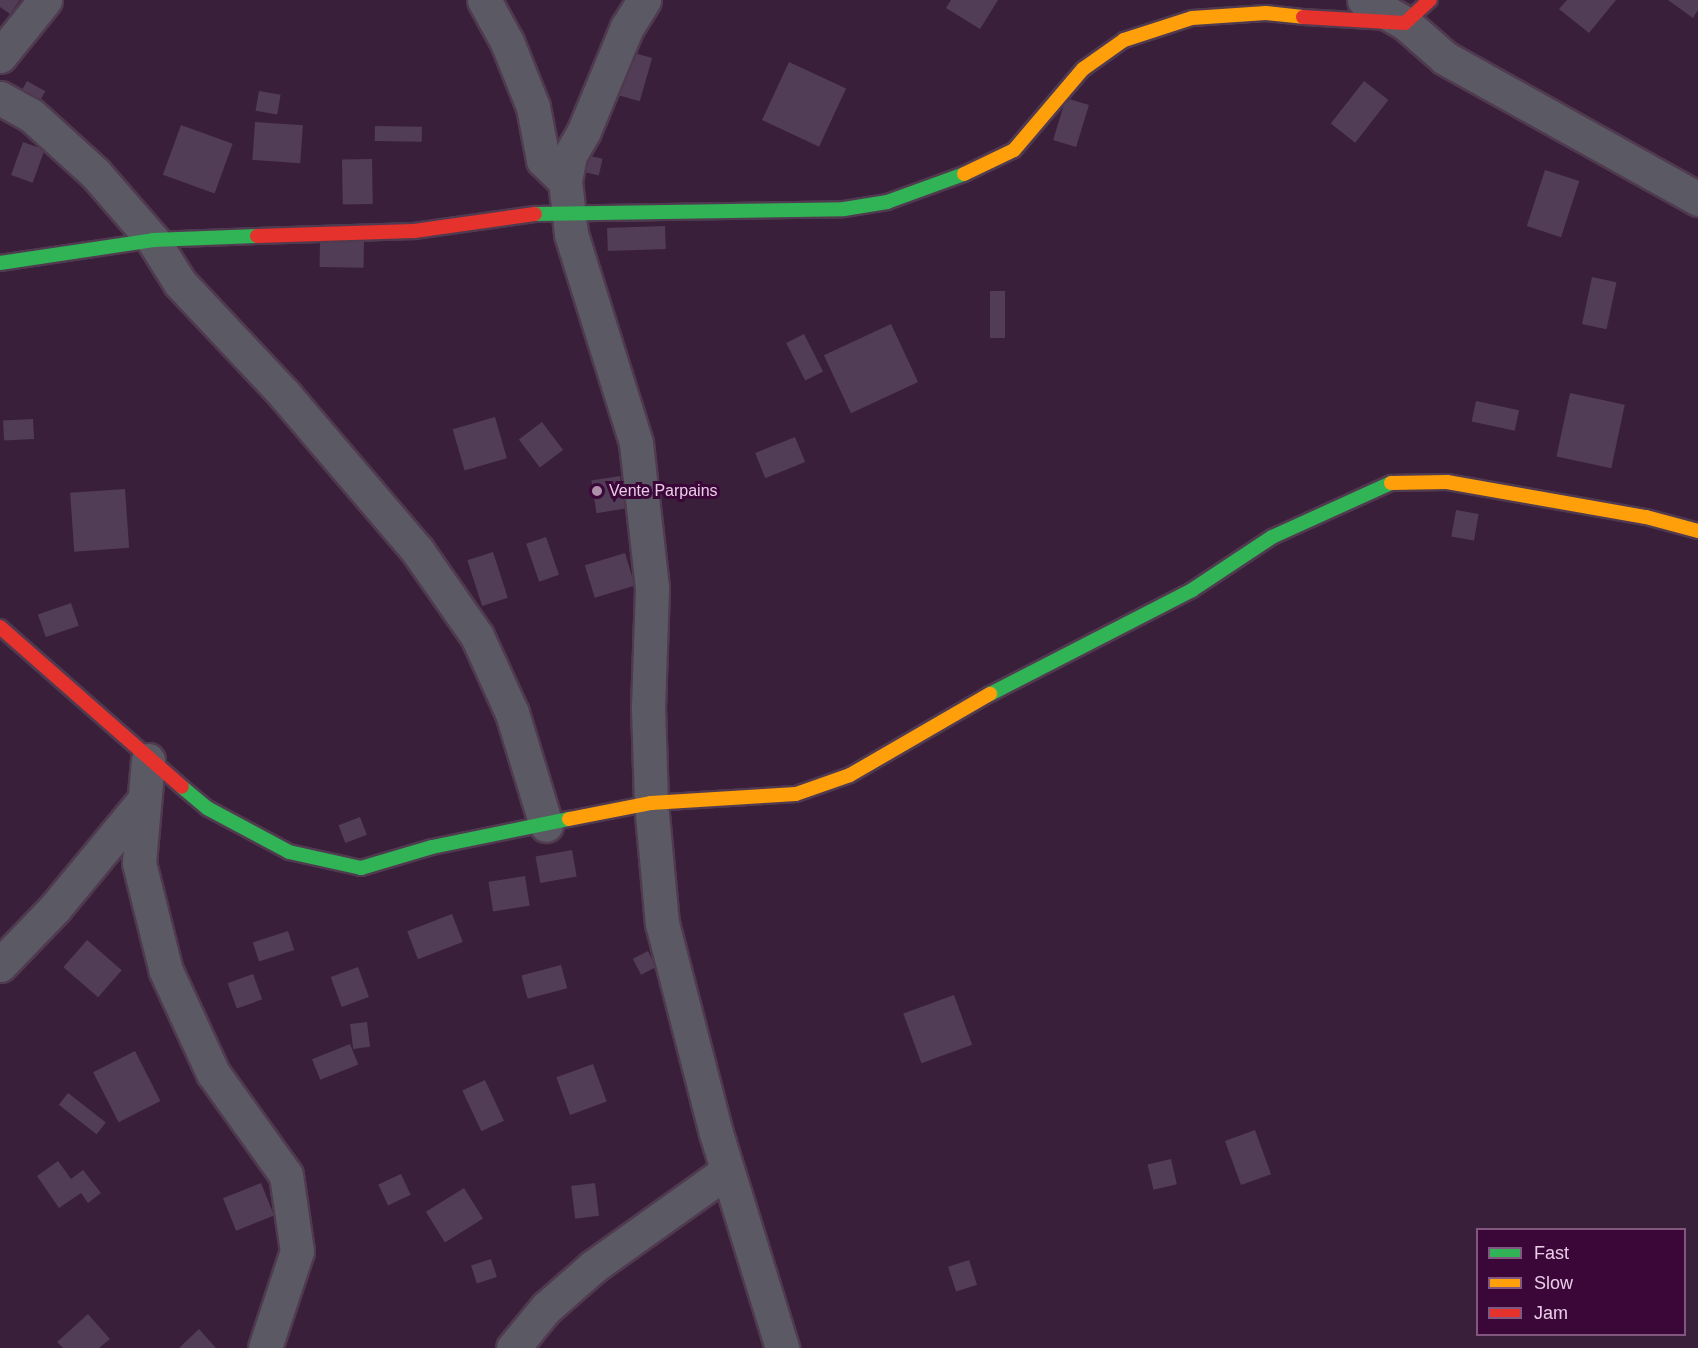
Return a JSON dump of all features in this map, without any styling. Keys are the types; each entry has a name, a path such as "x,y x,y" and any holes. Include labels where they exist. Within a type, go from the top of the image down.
{"street":[{"path":"0,56 45,0"},
{"path":"484,0 507,42 532,107 543,160 565,181"},
{"path":"644,0 627,27 584,131 570,155 565,181 571,214 570,234 636,443 652,588 648,707 651,803 662,923 727,1171 782,1348"},
{"path":"1365,0 1405,23 1446,58 1698,199"},
{"path":"0,263 153,240 414,231 540,213 844,209 887,202 982,167 1014,150 1083,69 1124,40 1192,18 1266,13 1356,23 1405,23 1430,0"},
{"path":"0,98 31,116 95,173 153,240 180,283 285,395 417,550 477,636 512,713 546,825"},
{"path":"0,627 148,760 207,808 289,852 361,868 432,847 651,803 796,794 850,775 952,714 1192,590 1272,537 1391,483 1447,482 1646,518 1698,531"},
{"path":"148,760 139,863 165,971 213,1073 286,1175 297,1251 265,1348"},
{"path":"0,965 55,908 144,800"},
{"path":"513,1348 546,1308 594,1266 727,1171"}],"building":[{"path":"0,0 20,0 10,14 0,7"},
{"path":"951,0 998,0 980,29 946,8"},
{"path":"1567,0 1616,0 1589,33 1559,9"},
{"path":"1668,0 1698,0 1698,10 1693,18"},
{"path":"631,52 652,58 640,101 619,95"},
{"path":"789,62 846,89 819,147 762,120"},
{"path":"27,81 45,91 35,110 17,99"},
{"path":"1364,81 1388,100 1355,143 1331,124"},
{"path":"259,91 281,95 277,115 256,111"},
{"path":"1066,98 1089,105 1076,147 1053,140"},
{"path":"255,122 303,125 300,163 252,160"},
{"path":"181,125 233,144 215,194 163,175"},
{"path":"375,126 422,127 422,142 375,141"},
{"path":"23,142 45,150 33,183 11,175"},
{"path":"586,155 603,159 599,175 582,172"},
{"path":"372,159 373,204 343,205 342,160"},
{"path":"1545,170 1579,181 1561,237 1527,226"},
{"path":"665,226 666,249 608,251 607,228"},
{"path":"320,241 364,242 364,268 320,267"},
{"path":"1592,277 1616,282 1606,329 1582,324"},
{"path":"990,291 1005,291 1005,338 990,338"},
{"path":"891,324 918,382 851,413 824,355"},
{"path":"804,334 823,371 805,381 786,343"},
{"path":"1570,393 1625,405 1611,468 1556,457"},
{"path":"1476,401 1519,410 1515,431 1472,422"},
{"path":"495,417 507,458 465,470 453,429"},
{"path":"33,419 34,439 4,441 3,421"},
{"path":"542,422 563,450 540,467 519,439"},
{"path":"795,437 805,462 765,478 755,453"},
{"path":"620,476 625,509 597,513 591,481"},
{"path":"125,489 129,548 74,552 70,493"},
{"path":"1456,510 1479,514 1474,541 1451,537"},
{"path":"546,537 559,575 539,582 526,544"},
{"path":"493,552 508,598 482,606 467,560"},
{"path":"625,553 635,586 595,598 585,565"},
{"path":"71,603 79,626 46,637 38,614"},
{"path":"360,817 367,835 345,843 339,825"},
{"path":"572,850 577,877 540,883 536,856"},
{"path":"525,876 530,906 493,911 488,882"},
{"path":"452,914 463,942 418,959 407,931"},
{"path":"288,931 294,950 259,961 253,942"},
{"path":"87,940 122,970 98,997 63,967"},
{"path":"648,951 656,967 641,975 633,959"},
{"path":"561,965 567,988 528,999 521,976"},
{"path":"358,967 369,997 342,1007 331,977"},
{"path":"253,974 262,999 237,1009 228,983"},
{"path":"954,995 972,1045 921,1063 903,1013"},
{"path":"367,1022 370,1047 353,1049 350,1024"},
{"path":"350,1044 358,1064 320,1080 312,1059"},
{"path":"135,1051 160,1101 119,1122 93,1072"},
{"path":"593,1064 607,1102 570,1115 556,1077"},
{"path":"485,1080 504,1121 481,1131 462,1091"},
{"path":"68,1093 106,1123 97,1134 59,1105"},
{"path":"1255,1130 1271,1174 1241,1185 1225,1141"},
{"path":"1171,1159 1177,1184 1153,1190 1148,1164"},
{"path":"58,1161 71,1179 83,1170 101,1193 88,1203 81,1193 59,1208 37,1176"},
{"path":"401,1174 411,1195 388,1205 378,1185"},
{"path":"261,1183 274,1215 236,1231 223,1198"},
{"path":"595,1183 599,1216 575,1219 571,1186"},
{"path":"464,1188 483,1219 445,1242 426,1212"},
{"path":"491,1259 497,1277 477,1284 471,1265"},
{"path":"969,1260 977,1285 956,1292 948,1267"},
{"path":"88,1314 110,1339 99,1348 63,1348 57,1342"},
{"path":"199,1329 216,1348 179,1348"}],"traffic: fast":[{"path":"535,214 844,209 887,202 964,174"},
{"path":"0,263 153,240 257,236"},
{"path":"990,694 1192,590 1272,537 1391,483"},
{"path":"182,787 207,808 289,852 361,868 432,847 569,819"}],"traffic: slow":[{"path":"964,174 1014,150 1083,69 1124,40 1192,18 1266,13 1303,17"},
{"path":"1391,483 1447,482 1646,517 1698,531"},
{"path":"569,819 651,803 796,794 850,775 990,694"}],"traffic: jam":[{"path":"1303,17 1405,23 1430,0"},
{"path":"257,236 414,231 535,214"},
{"path":"0,627 182,787"}],"place":[{"name":"Vente Parpains","path":"597,491"}]}
